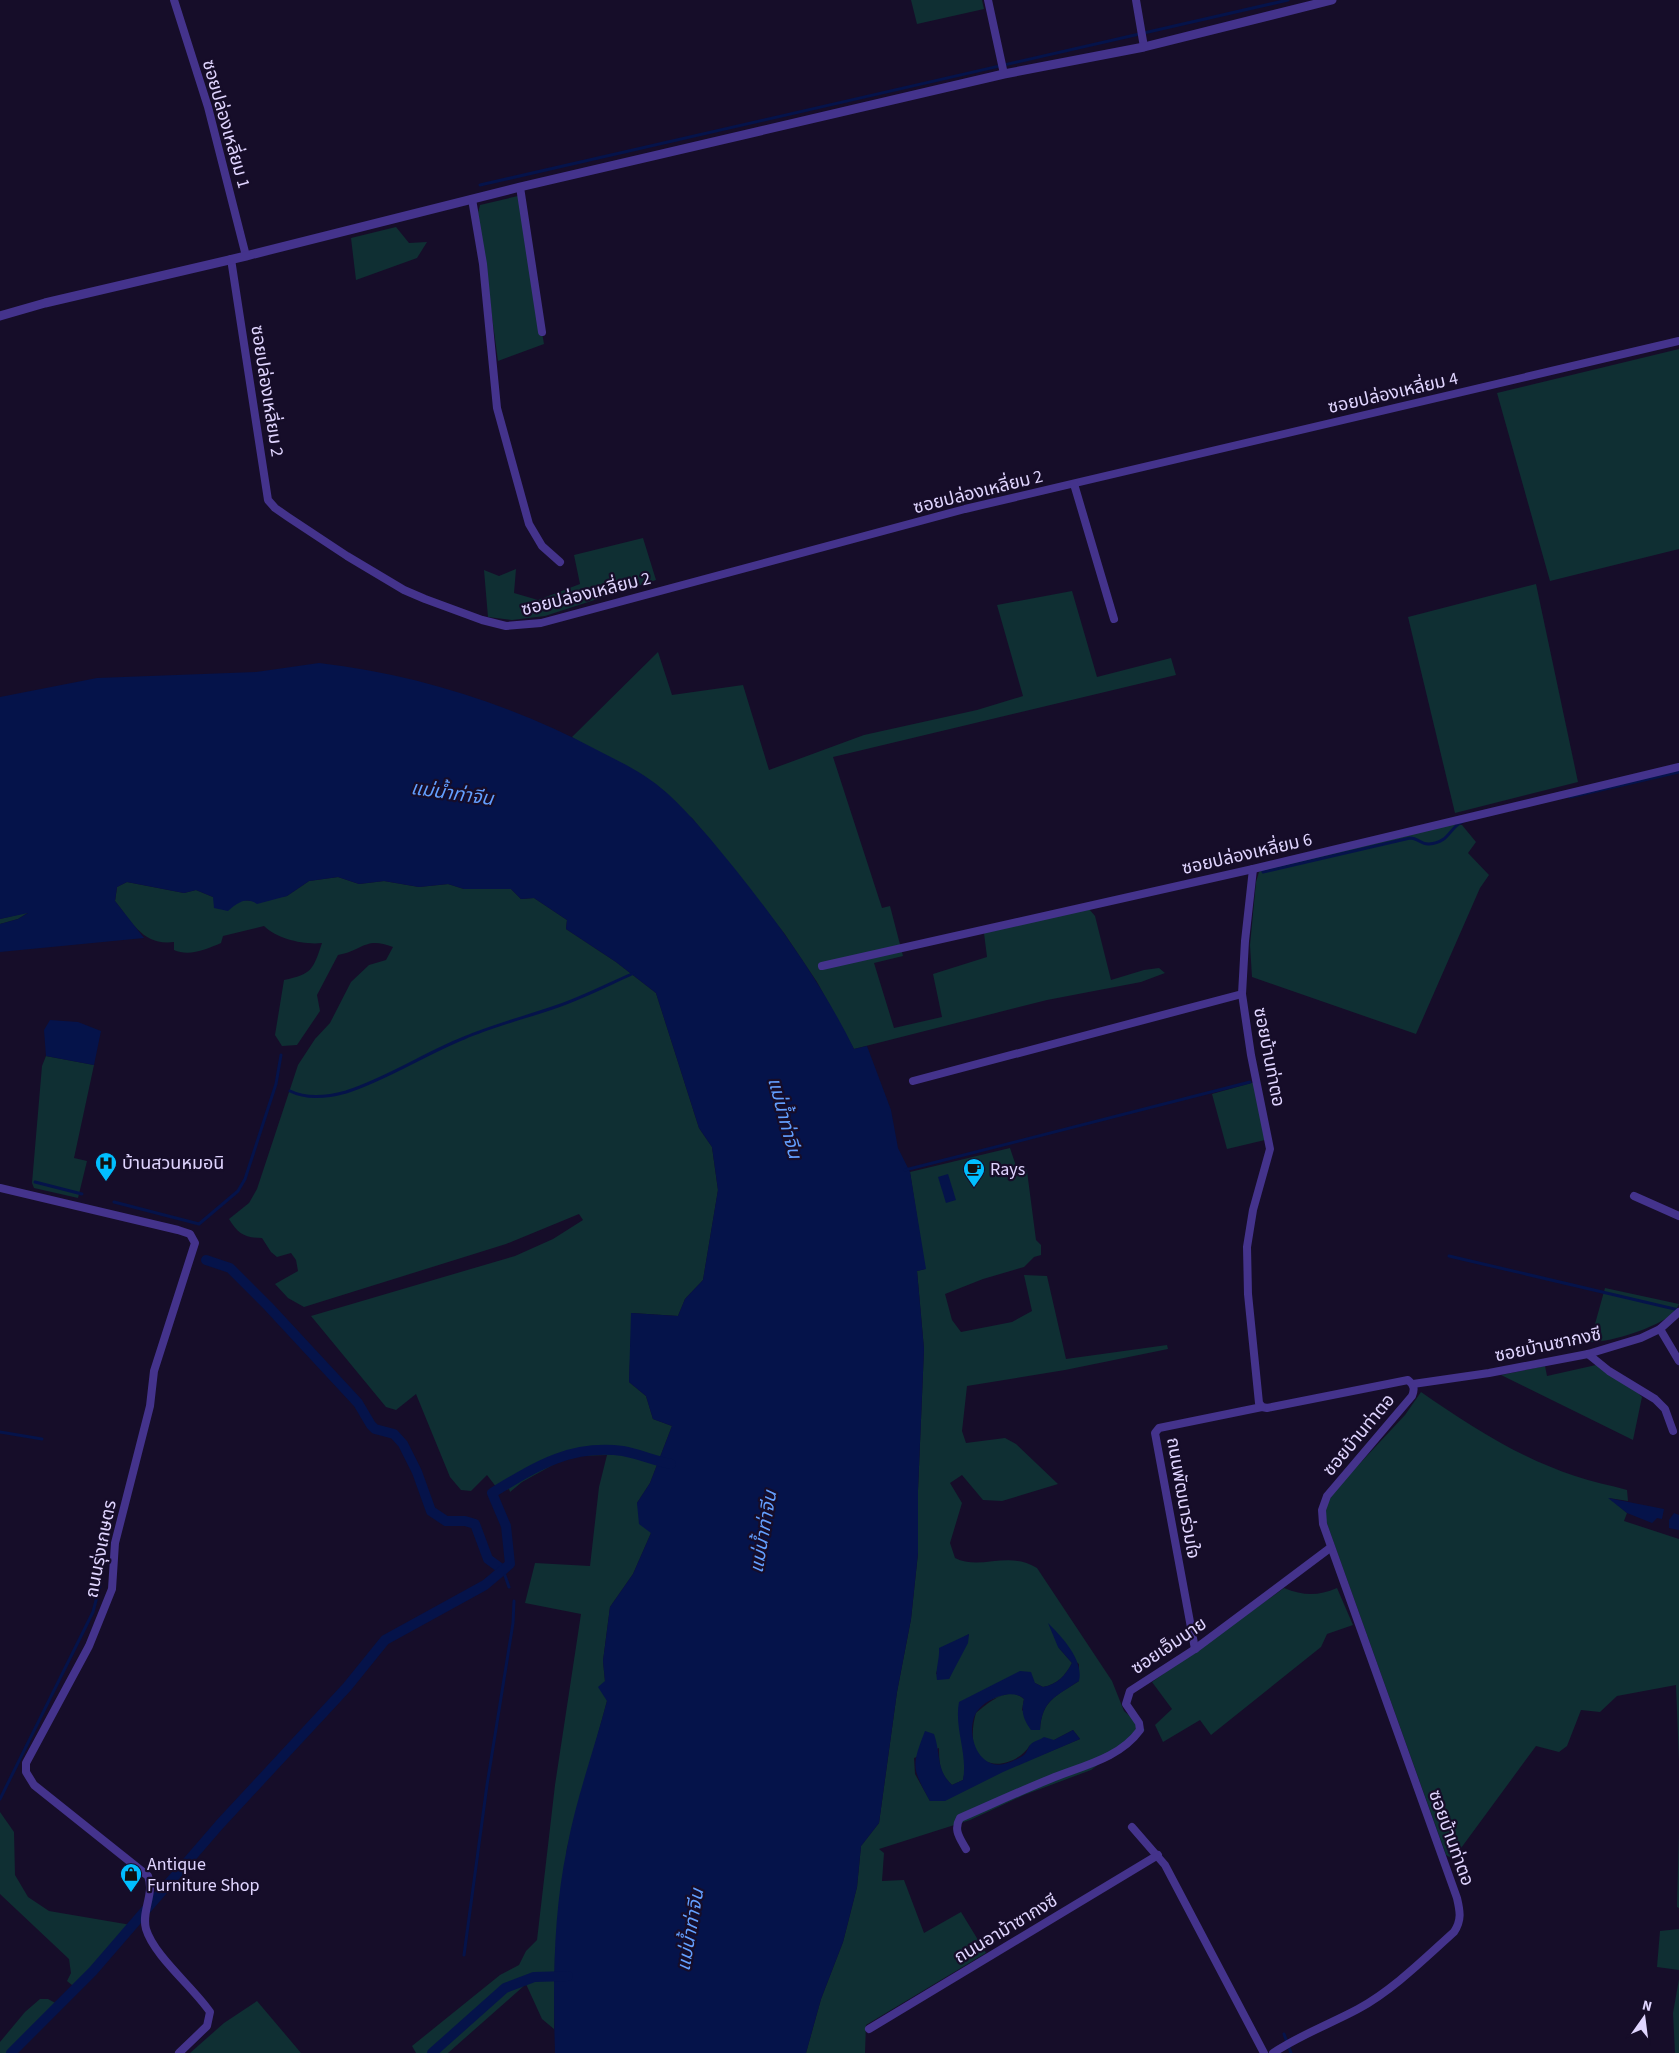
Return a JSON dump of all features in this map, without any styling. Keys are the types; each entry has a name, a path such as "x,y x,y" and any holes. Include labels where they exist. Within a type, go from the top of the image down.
{"street":[{"name":"ซอยปล่องเหลี่ยม 1","path":"174,0 208,107 246,256"},
{"path":"988,0 1004,74"},
{"path":"1136,0 1144,46"},
{"path":"0,316 45,303 246,256 520,187 1004,74 1144,46 1332,0"},
{"path":"520,187 542,332"},
{"path":"472,199 483,264 497,408 529,524 542,546 560,562"},
{"name":"ซอยปล่องเหลี่ยม 2","path":"231,259 268,500 275,508 288,517 404,590 482,620 506,626 541,623 965,509 1114,475"},
{"name":"ซอยปล่องเหลี่ยม 4","path":"1114,475 1679,341"},
{"path":"1074,484 1114,619"},
{"name":"ซอยปล่องเหลี่ยม 6","path":"822,966 1253,869 1679,766"},
{"name":"ซอยบ้านท่าตอ","path":"1253,869 1245,941 1242,994 1250,1055 1270,1149 1253,1210 1247,1247 1248,1294 1259,1403 1262,1407 1408,1380 1413,1384 1412,1396 1326,1496 1322,1510 1323,1524 1330,1548 1457,1898 1461,1915 1459,1925 1454,1932 1413,1969 1360,2008 1285,2045 1273,2053"},
{"path":"913,1081 1242,994"},
{"name":"ถนนรุ่งเกษตร","path":"0,1188 178,1230 190,1234 195,1243 154,1371 150,1406 115,1542 112,1589 89,1646 26,1763 26,1772 34,1785 148,1876 151,1892 146,1928 150,1938 210,2012 208,2026 179,2053"},
{"path":"1634,1196 1679,1216"},
{"name":"ซอยบ้านซากงซี","path":"1413,1384 1489,1374 1588,1354 1641,1338 1660,1329 1679,1312"},
{"path":"1660,1329 1679,1361"},
{"path":"1588,1354 1609,1371 1655,1399 1664,1409 1672,1431"},
{"name":"ถนนพัฒนาร่วมใจ","path":"1195,1649 1155,1433 1159,1428 1262,1407"},
{"name":"ซอยเอ็มนาย","path":"966,1849 956,1832 956,1824 960,1818 1102,1759 1132,1741 1140,1730 1139,1723 1126,1704 1130,1691 1195,1649 1330,1548"},
{"path":"1132,1828 1165,1864 1264,2053"},
{"name":"ถนนอาม้าซากงซี","path":"869,2029 1158,1855"}],"green space":[{"path":"911,0 982,0 984,9 917,24"},
{"path":"518,196 544,344 498,361 478,213 480,205"},
{"path":"396,227 409,243 427,242 417,258 356,280 351,238"},
{"path":"1679,349 1679,549 1550,581 1497,393"},
{"path":"643,538 656,580 545,616 512,620 488,617 484,570 499,576 516,569 514,593 538,600 580,584 574,555"},
{"path":"1536,584 1578,782 1455,813 1408,617"},
{"path":"1072,591 1097,677 1171,658 1176,675 833,757 882,908 890,906 903,956 874,963 894,1028 942,1017 933,974 987,957 984,933 1089,909 1095,916 1111,980 1144,970 1159,968 1165,973 1141,982 1047,1000 854,1049 817,982 784,933 692,818 572,737 658,652 672,695 743,685 769,770 864,735 977,710 1023,696 997,605"},
{"path":"1446,825 1462,825 1476,842 1468,853 1489,875 1480,888 1416,1034 1252,977 1250,945 1256,882 1259,872 1266,867"},
{"path":"338,877 359,884 384,881 419,887 448,884 464,889 511,889 521,899 534,898 567,920 566,929 616,962 656,993 699,1128 712,1147 718,1190 703,1280 685,1299 678,1316 632,1313 629,1382 646,1396 653,1419 672,1426 650,1483 637,1503 651,1533 633,1574 610,1607 603,1661 607,1701 567,1848 555,1955 554,2029 542,2019 526,1984 448,2053 416,2053 412,2046 500,1975 519,1965 526,1951 537,1940 555,1785 581,1614 525,1603 535,1563 590,1566 599,1487 607,1455 577,1456 560,1461 522,1482 510,1492 509,1489 500,1492 487,1475 471,1491 461,1490 450,1477 416,1394 396,1410 386,1407 311,1316 515,1256 553,1239 583,1220 579,1214 506,1244 304,1307 288,1298 275,1284 298,1271 296,1260 291,1253 277,1257 271,1252 262,1238 246,1236 239,1232 229,1219 249,1203 257,1189 298,1065 315,1039 330,1023 351,982 369,965 386,960 393,947 370,943 338,955 317,995 320,1011 297,1045 282,1046 275,1035 284,980 306,973 313,965 322,943 307,943 283,938 269,931 264,926 223,936 221,943 204,950 180,952 174,950 174,942 154,940 139,931 115,901 117,887 127,882 184,893 196,890 213,897 252,901 287,896 309,881"},
{"path":"29,912 18,919 0,924 0,919"},
{"path":"46,1056 94,1065 74,1158 87,1161 78,1198 34,1188 32,1183 42,1066"},
{"path":"1255,1082 1265,1140 1227,1149 1212,1094"},
{"path":"1010,1148 1016,1166 1025,1165 1027,1171 1036,1240 1041,1245 1041,1255 1034,1257 1024,1267 983,1279 945,1294 952,1320 961,1332 1012,1322 1032,1311 1024,1275 1047,1276 1066,1359 1167,1345 1168,1349 1065,1370 967,1386 962,1431 966,1443 1005,1438 1016,1444 1058,1484 1002,1501 983,1500 962,1475 950,1483 962,1503 950,1543 955,1558 974,1563 1005,1560 1016,1561 1037,1568 1112,1681 1124,1711 1145,1730 1091,1770 1024,1795 970,1820 879,1849 884,1853 882,1881 904,1880 924,1933 961,1912 986,1953 866,2025 865,2053 806,2053 821,1999 843,1942 857,1887 861,1846 879,1823 897,1692 911,1619 918,1553 918,1490 924,1349 917,1271 925,1269 910,1172","holes":["969,1634 949,1679 936,1674 941,1661 948,1651","1058,1647 1079,1664 1079,1681 1057,1695 1047,1705 1041,1720 1040,1730 1022,1710 1024,1699 1018,1695 1005,1695 993,1700 976,1713 973,1740 979,1756 986,1761 1002,1763 1018,1757 1030,1745 1054,1740 1073,1730 1080,1739 930,1801 915,1774 914,1758 939,1748 940,1764 945,1777 952,1785 963,1780 966,1765 958,1712 1035,1683 1043,1687 1057,1682 1064,1676 1072,1663"]},
{"path":"1605,1288 1679,1304 1674,1312 1665,1319 1645,1329 1609,1340 1590,1342"},
{"path":"1596,1365 1635,1390 1642,1397 1633,1440 1501,1375 1545,1366 1547,1376"},
{"path":"1421,1392 1495,1440 1534,1460 1581,1478 1627,1490 1628,1501 1609,1498 1627,1513 1624,1521 1679,1539 1679,1761 1676,1685 1617,1696 1600,1712 1581,1710 1567,1746 1559,1752 1536,1746 1453,1859 1446,1855 1325,1518 1327,1502 1336,1489 1405,1415"},
{"path":"1284,1588 1311,1594 1337,1588 1353,1625 1327,1634 1321,1647 1211,1735 1200,1720 1163,1742 1155,1725 1172,1709 1152,1682"},
{"path":"0,1812 14,1832 15,1875 28,1897 49,1911 137,1926 77,1989 67,1981 71,1973 69,1959 0,1894"},
{"path":"1679,1831 1679,1908 1677,1907"},
{"path":"1679,1929 1679,1970 1657,1967 1660,1931"},
{"path":"1679,1979 1679,2053 1675,2053 1673,2013"},
{"path":"40,1999 48,1999 61,2006 16,2053 0,2053 0,2042 25,2012"},
{"path":"257,2001 301,2053 190,2053 224,2023"}],"water":[{"name":"แม่น้ำท่าจีน","path":"319,663 392,675 463,694 498,706 566,734 626,765 659,787 702,830 768,912 814,978 854,1049 867,1046 891,1110 898,1148 910,1172 926,1269 917,1271 924,1349 918,1490 918,1553 911,1619 897,1692 879,1823 861,1846 857,1887 843,1942 821,1999 806,2053 555,2053 555,1950 562,1873 575,1811 607,1701 598,1687 605,1681 603,1661 610,1607 633,1574 651,1533 639,1524 637,1503 650,1483 672,1426 653,1419 646,1396 629,1382 631,1313 678,1316 685,1299 703,1280 718,1190 712,1147 699,1128 656,993 616,962 566,929 567,920 534,898 521,899 511,889 464,889 448,884 419,887 384,881 359,884 338,877 309,881 287,896 257,904 242,901 228,911 214,908 213,897 196,890 184,893 127,882 117,887 115,901 144,938 0,952 0,924 18,919 28,913 0,919 0,697 97,678 256,672"},
{"path":"50,1020 78,1022 101,1031 94,1065 46,1056 44,1030"},
{"path":"948,1174 956,1200 946,1203 938,1177"},
{"path":"1608,1498 1664,1509 1662,1519 1657,1518 1652,1523 1627,1513"},
{"path":"1674,1513 1679,1515 1679,1530 1669,1528 1669,1520"},
{"path":"1048,1623 1071,1649 1080,1673 1079,1681 1051,1700 1041,1720 1040,1730 1031,1730 1028,1726 1024,1719 1024,1699 1019,1696 1012,1694 990,1700 975,1715 972,1732 973,1740 981,1756 987,1762 995,1764 1006,1763 1021,1757 1026,1753 1031,1744 1044,1737 1054,1740 1073,1730 1080,1739 1003,1772 945,1801 930,1801 917,1774 916,1767 917,1752 925,1731 934,1734 943,1774 952,1785 963,1780 964,1770 958,1722 959,1702 1020,1671 1031,1672 1035,1683 1043,1687 1053,1684 1067,1672 1072,1663 1058,1647"},
{"path":"969,1634 968,1643 949,1679 937,1680 939,1648"}],"waterway":[{"path":"480,185 1288,0"},
{"path":"1570,797 1679,772"},
{"path":"1263,872 1410,838 1427,844 1436,843 1445,838 1462,822"},
{"path":"290,1091 304,1096 318,1097 361,1087 464,1038 587,995 634,973"},
{"path":"114,1202 199,1224 238,1191 245,1179 276,1084 281,1055"},
{"path":"905,1170 1250,1082"},
{"path":"35,1182 82,1194"},
{"path":"1449,1256 1679,1310"},
{"path":"206,1260 230,1268 358,1403 371,1425 375,1429 394,1434 403,1444 417,1472 431,1511 446,1521 465,1521 475,1524 488,1559 503,1570"},
{"path":"0,1432 42,1439"},
{"path":"11,2053 93,1971 220,1824 347,1687 385,1640 485,1585 510,1564 506,1526 492,1493 538,1466 570,1454 586,1451 623,1451 671,1464"},
{"path":"503,1570 509,1587"},
{"path":"0,1799 93,1612 100,1585"},
{"path":"464,1955 487,1785 513,1623 514,1601"},
{"path":"432,2053 505,1988 534,1977 568,1976"},
{"path":"1284,2034 1291,2053"}],"place":[{"name":"บ้านสวนหมอนิ","path":"106,1182"},
{"name":"Rays","path":"974,1188"},
{"name":"Antique Furniture Shop","path":"131,1893"}]}
